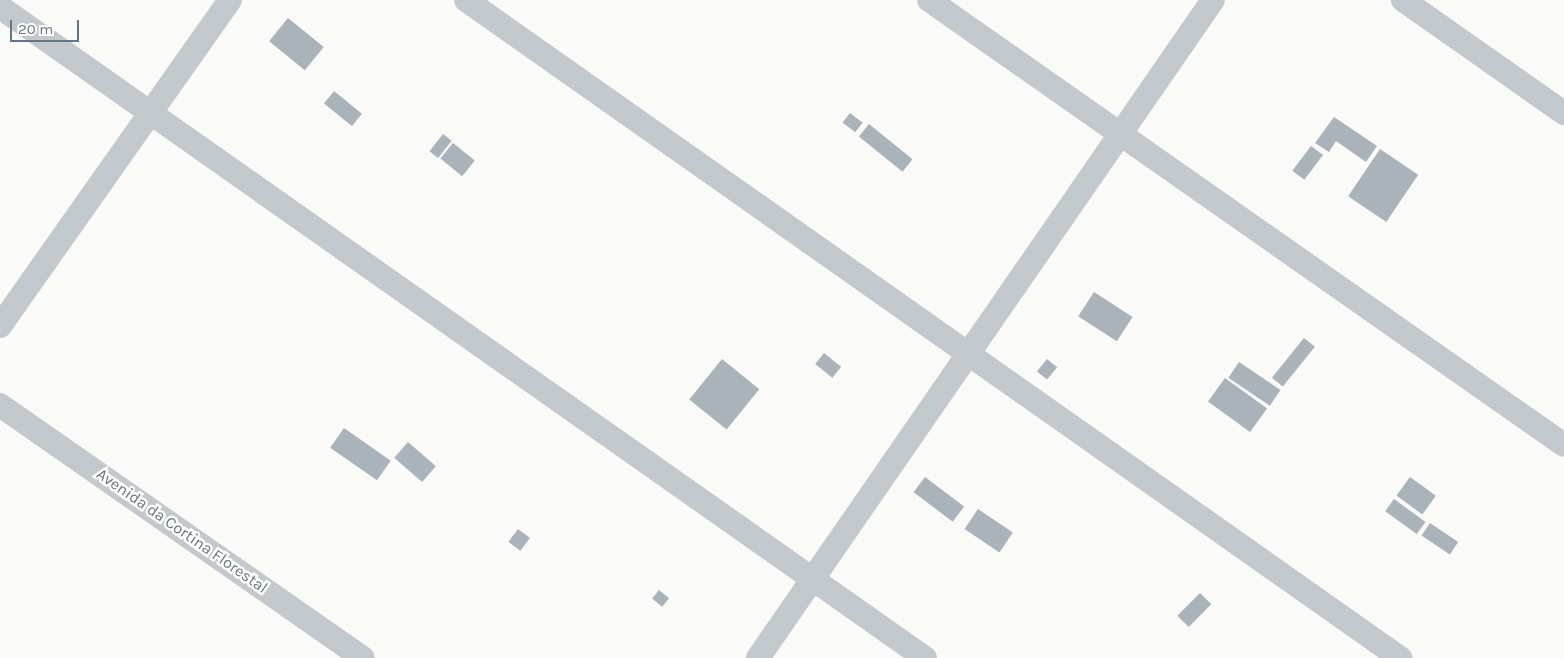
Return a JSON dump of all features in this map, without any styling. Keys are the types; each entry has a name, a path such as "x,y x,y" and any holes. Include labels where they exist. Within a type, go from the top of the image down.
{"street":[{"path":"0,326 230,0"},
{"path":"466,0 1400,658"},
{"path":"929,0 1564,445"},
{"path":"758,658 1213,0"},
{"path":"1403,0 1564,113"},
{"path":"0,7 925,658"},
{"name":"Avenida da Cortina Florestal","path":"0,405 363,658"}],"building":[{"path":"288,18 324,47 305,70 269,41"},
{"path":"334,91 362,114 352,126 324,103"},
{"path":"850,113 863,123 855,132 843,122"},
{"path":"1334,117 1377,146 1366,162 1336,141 1329,152 1315,143"},
{"path":"869,124 913,159 902,172 859,136"},
{"path":"443,134 452,141 438,158 429,151"},
{"path":"453,143 475,161 462,176 440,159"},
{"path":"1311,146 1323,155 1304,180 1292,171"},
{"path":"1380,149 1418,175 1386,222 1348,196"},
{"path":"1094,292 1133,317 1117,341 1078,316"},
{"path":"1304,338 1315,347 1283,386 1272,378"},
{"path":"824,353 841,367 832,378 815,364"},
{"path":"722,359 759,389 727,430 689,399"},
{"path":"1047,359 1057,367 1047,380 1037,371"},
{"path":"1239,362 1280,390 1270,406 1228,378"},
{"path":"1225,378 1267,409 1250,432 1208,401"},
{"path":"344,428 391,461 377,480 330,448"},
{"path":"408,442 436,466 422,482 394,458"},
{"path":"925,477 964,506 953,522 914,492"},
{"path":"1410,477 1436,496 1422,514 1396,496"},
{"path":"1394,499 1426,522 1417,534 1385,511"},
{"path":"978,509 1013,532 999,552 965,529"},
{"path":"1430,523 1458,542 1450,554 1422,535"},
{"path":"518,529 530,538 520,551 508,542"},
{"path":"659,590 669,598 662,607 652,599"},
{"path":"1200,593 1211,604 1189,627 1177,616"}]}
